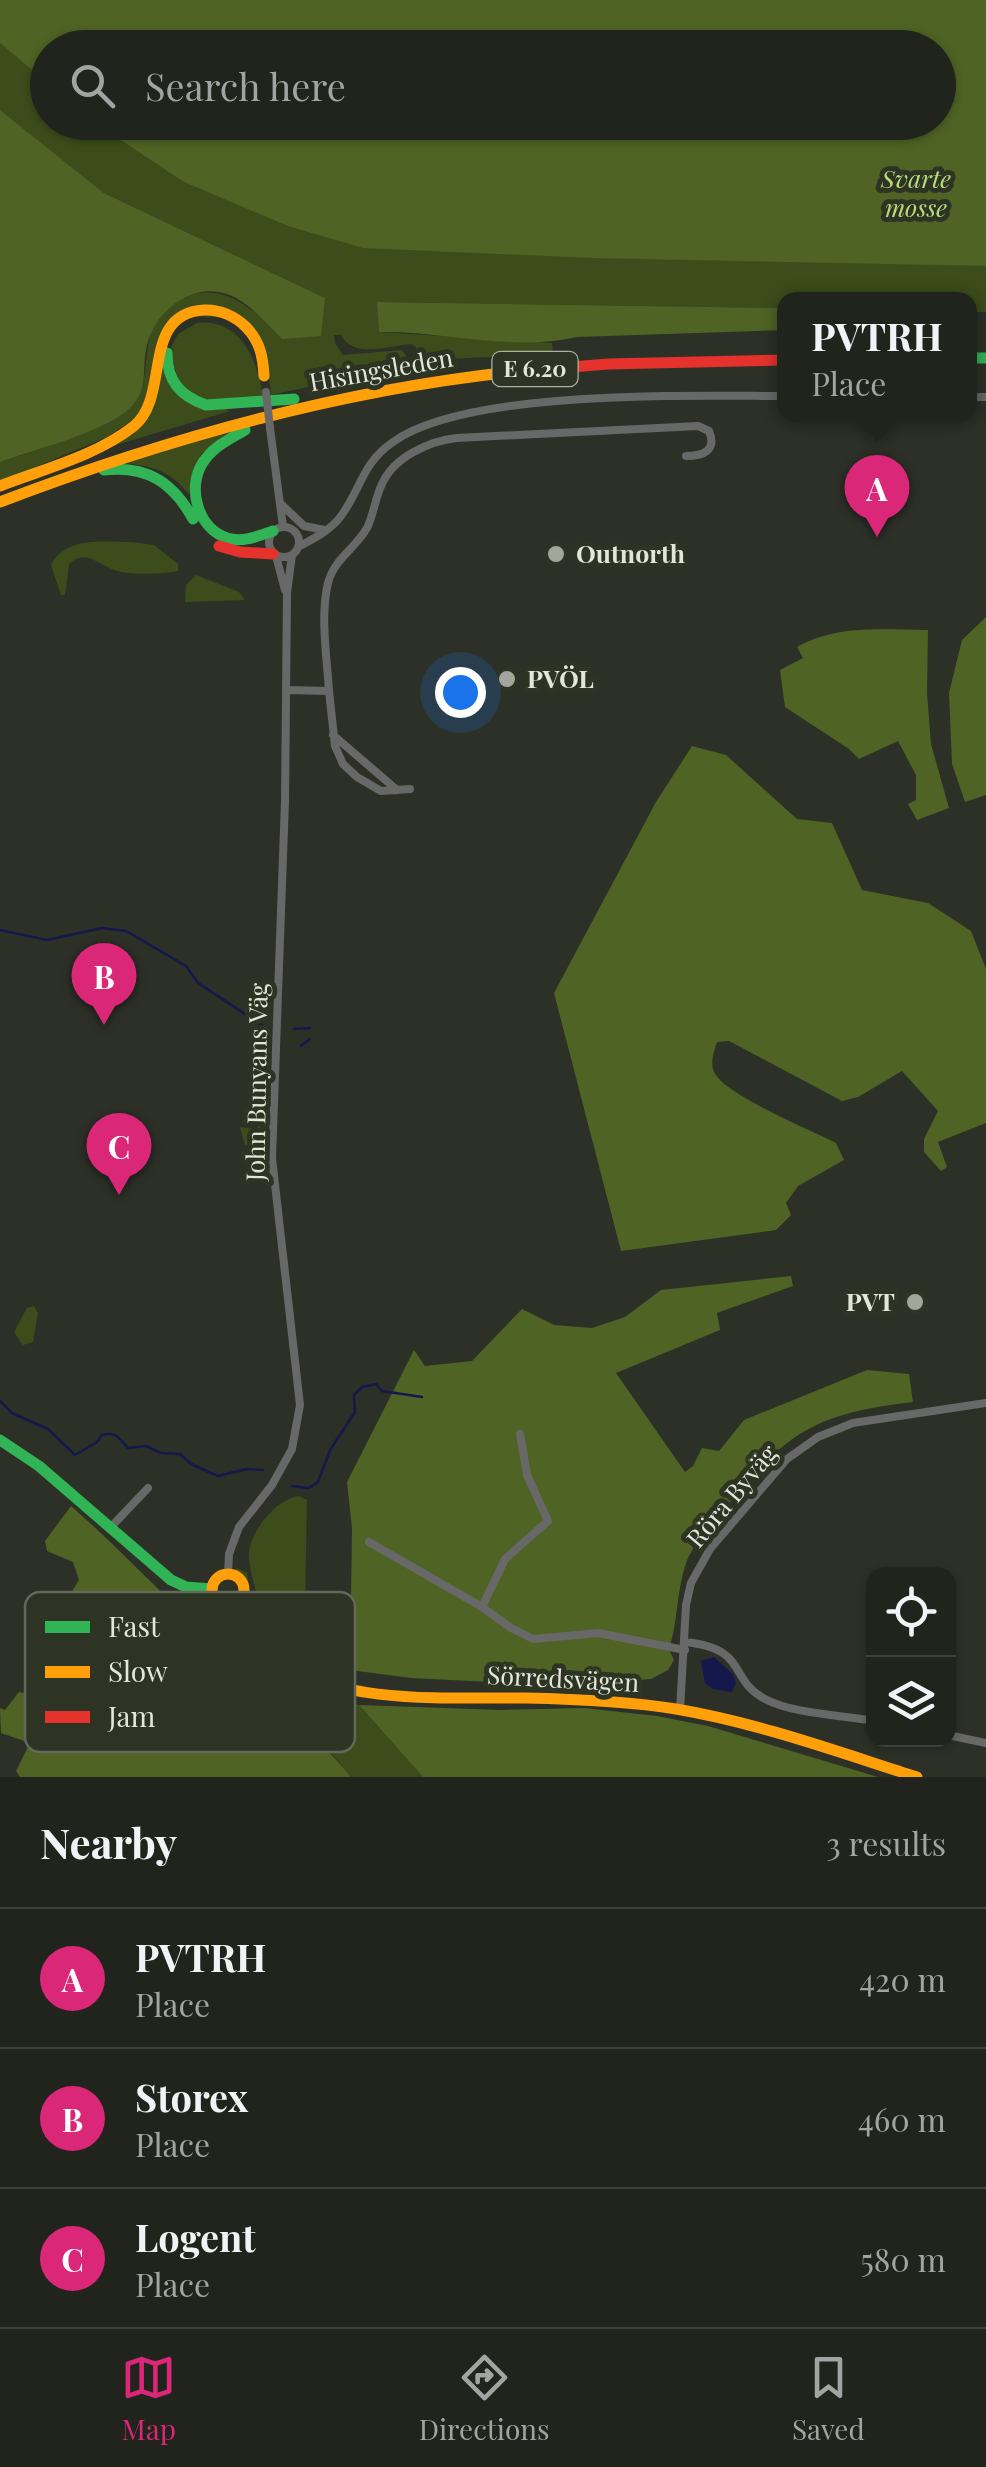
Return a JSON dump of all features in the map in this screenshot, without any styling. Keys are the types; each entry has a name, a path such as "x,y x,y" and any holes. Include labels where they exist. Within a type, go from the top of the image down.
{"main road":[{"path":"0,489 136,425 155,395 163,336 188,313 214,310 242,322 258,346 264,376"},
{"path":"264,376 243,336 217,320 200,320 183,327 172,338 166,354 174,384 198,403 225,407 280,396 294,399"},
{"name":"Hisingsleden","path":"0,489 120,448 294,399 405,376 615,354 777,351"},
{"name":"Hisingsleden","path":"0,502 53,480 199,434 344,397 449,379 549,368 777,360"},
{"path":"283,529 258,540 235,541 213,530 202,518 195,498 200,464 208,452 228,437 335,405 344,397"},
{"path":"53,480 61,484 114,468 144,471 177,491 198,527 217,544 240,552 275,554"},
{"name":"Sörredsvägen","path":"0,1440 39,1466 171,1580 214,1592"},
{"path":"212,1589 218,1576 228,1574"},
{"name":"Sörredsvägen","path":"228,1574 238,1578 243,1592"},
{"name":"Sörredsvägen","path":"355,1689 425,1698 592,1699 680,1710 917,1777"}],"street":[{"path":"264,376 283,529"},
{"path":"275,554 295,551 341,517 361,476 383,450 406,434 438,420 551,404 777,396"},
{"path":"410,789 390,793 356,778 338,754 328,691 329,580 338,560 368,525 385,478 407,456 438,441 457,438 698,426 709,431 712,443 708,451 686,456"},
{"path":"278,502 304,526 325,530"},
{"path":"283,529 310,533 325,530"},
{"path":"283,529 298,537 295,551"},
{"name":"John Bunyans Väg","path":"283,529 268,543 287,594"},
{"name":"John Bunyans Väg","path":"228,1574 229,1554 239,1527 272,1485 292,1449 300,1405 272,1158 287,594 295,551"},
{"path":"286,690 328,691"},
{"path":"333,735 397,790"},
{"name":"Röra Byväg","path":"680,1710 688,1594 700,1565 771,1475 796,1451 827,1433 854,1424 986,1402"},
{"path":"482,1607 505,1559 548,1520 527,1474 520,1434"},
{"path":"110,1528 148,1488"},
{"path":"369,1542 533,1638 598,1633 685,1646 709,1645 729,1656 755,1692 772,1702 866,1720"},
{"path":"956,1737 986,1742"}],"green space":[{"name":"Svarte mosse","path":"0,0 986,0 986,266 593,258 363,248 288,226 182,181 120,140 956,140 956,30 30,30 30,69 0,43"},
{"path":"0,43 30,69 30,134 0,110"},
{"path":"0,110 30,134 30,140 38,140 104,193 325,298 321,336 282,339 255,312 222,292 207,291 181,300 169,308 152,331 140,394 129,409 86,433 0,462"},
{"path":"38,140 120,140 182,181 849,262 986,266 986,312 977,312 977,292 777,292 777,308 378,302 379,332 552,343 553,354 425,360 418,357 411,344 362,349 341,335 334,335 343,355 402,350 408,359 404,366 271,395 267,361 245,319 176,315 141,415 107,437 0,482 0,462 85,433 128,410 143,382 151,332 157,317 169,304 207,292 231,298 253,311 325,298 104,193"},
{"path":"377,302 777,308 777,330 528,342 379,332"},
{"path":"197,323 225,328 245,345 257,371 263,399 216,403 180,389 170,350 178,334"},
{"path":"160,359 170,386 230,411 96,451 135,429"},
{"path":"233,428 201,454 189,495 156,469 114,462"},
{"path":"86,543 154,545 178,564 178,571 128,573 88,558 76,559 69,564 65,595 61,595 51,565 66,549"},
{"path":"196,575 239,592 245,600 185,602 186,585"},
{"path":"986,617 986,795 965,802 952,764 949,693 962,640"},
{"path":"861,630 928,630 931,744 949,808 917,820 908,804 916,800 916,775 898,741 859,759 785,707 780,670 803,658 797,647 829,635"},
{"path":"692,746 726,755 797,819 832,823 862,890 928,903 971,931 986,969 986,1123 938,1142 947,1167 941,1171 924,1152 924,1139 938,1111 902,1071 858,1097 842,1101 729,1041 717,1042 712,1065 721,1081 751,1101 836,1143 844,1160 798,1186 786,1203 791,1215 776,1230 621,1251 554,993 656,802"},
{"path":"259,1112 260,1150 245,1145 240,1127 257,1129"},
{"path":"791,1276 793,1286 717,1313 720,1330 616,1373 685,1472 693,1466 702,1448 719,1451 744,1420 867,1370 909,1374 913,1402 827,1420 766,1461 688,1558 669,1649 674,1660 668,1670 651,1679 545,1677 491,1682 355,1671 355,1592 351,1592 352,1528 347,1482 414,1350 425,1366 472,1361 522,1309 554,1325 592,1328 625,1317 661,1290"},
{"path":"34,1306 38,1313 33,1342 23,1345 14,1332 27,1308"},
{"path":"298,1496 307,1500 305,1592 257,1592 249,1559 251,1542 267,1516"},
{"path":"71,1506 162,1592 72,1592 79,1580 73,1562 47,1551 45,1541"},
{"path":"235,1567 247,1573 250,1592"},
{"path":"19,1692 25,1693 25,1741 1,1733 0,1708 5,1710"},
{"path":"355,1704 423,1777 351,1777 331,1752 355,1752"},
{"path":"359,1705 502,1710 584,1708 657,1716 708,1726 878,1777 423,1777"},
{"path":"26,1752 329,1752 351,1777 20,1777 16,1771"}],"shaded area":[{"path":"714,1657 733,1674 736,1683 732,1692 713,1689 705,1683 701,1661"}],"waterway":[{"path":"0,930 47,940 102,928 126,931 186,966 198,983 266,1028"},
{"path":"294,1029 310,1028"},
{"path":"301,1046 310,1039"},
{"path":"292,1486 309,1488 318,1482 330,1450 355,1412 354,1395 362,1387 376,1384 382,1391 422,1397"},
{"path":"0,1401 12,1413 48,1429 75,1455 102,1435 111,1434 128,1448 146,1446 161,1453 180,1454 191,1464 218,1476 247,1469 263,1470"}],"traffic: fast":[{"path":"167,353 169,372 177,386 206,405 294,399"},
{"path":"977,358 986,358"},
{"path":"245,430 216,448 202,464 196,485 198,507 209,526 227,538 245,539 273,531"},
{"path":"104,470 133,470 157,479 177,495 193,519"},
{"path":"0,1440 39,1466 171,1580 186,1587 212,1589"}],"traffic: slow":[{"path":"0,486 87,454 134,426 152,396 163,341 171,326 184,315 215,311 242,323 258,344 264,376"},
{"path":"0,502 125,458 251,420 380,391 511,372"},
{"path":"212,1592 217,1579 228,1574 239,1579 244,1590"},
{"path":"355,1690 432,1698 582,1700 676,1709 768,1730 917,1777"}],"traffic: jam":[{"path":"511,372 608,364 777,360"},
{"path":"219,546 273,554"}],"place":[{"name":"PVTRH","path":"877,537"},
{"name":"Outnorth","path":"556,554"},
{"name":"PVÖL","path":"507,679"},
{"name":"Storex","path":"104,1025"},
{"name":"Logent","path":"119,1195"},
{"name":"PVT","path":"915,1302"}]}
